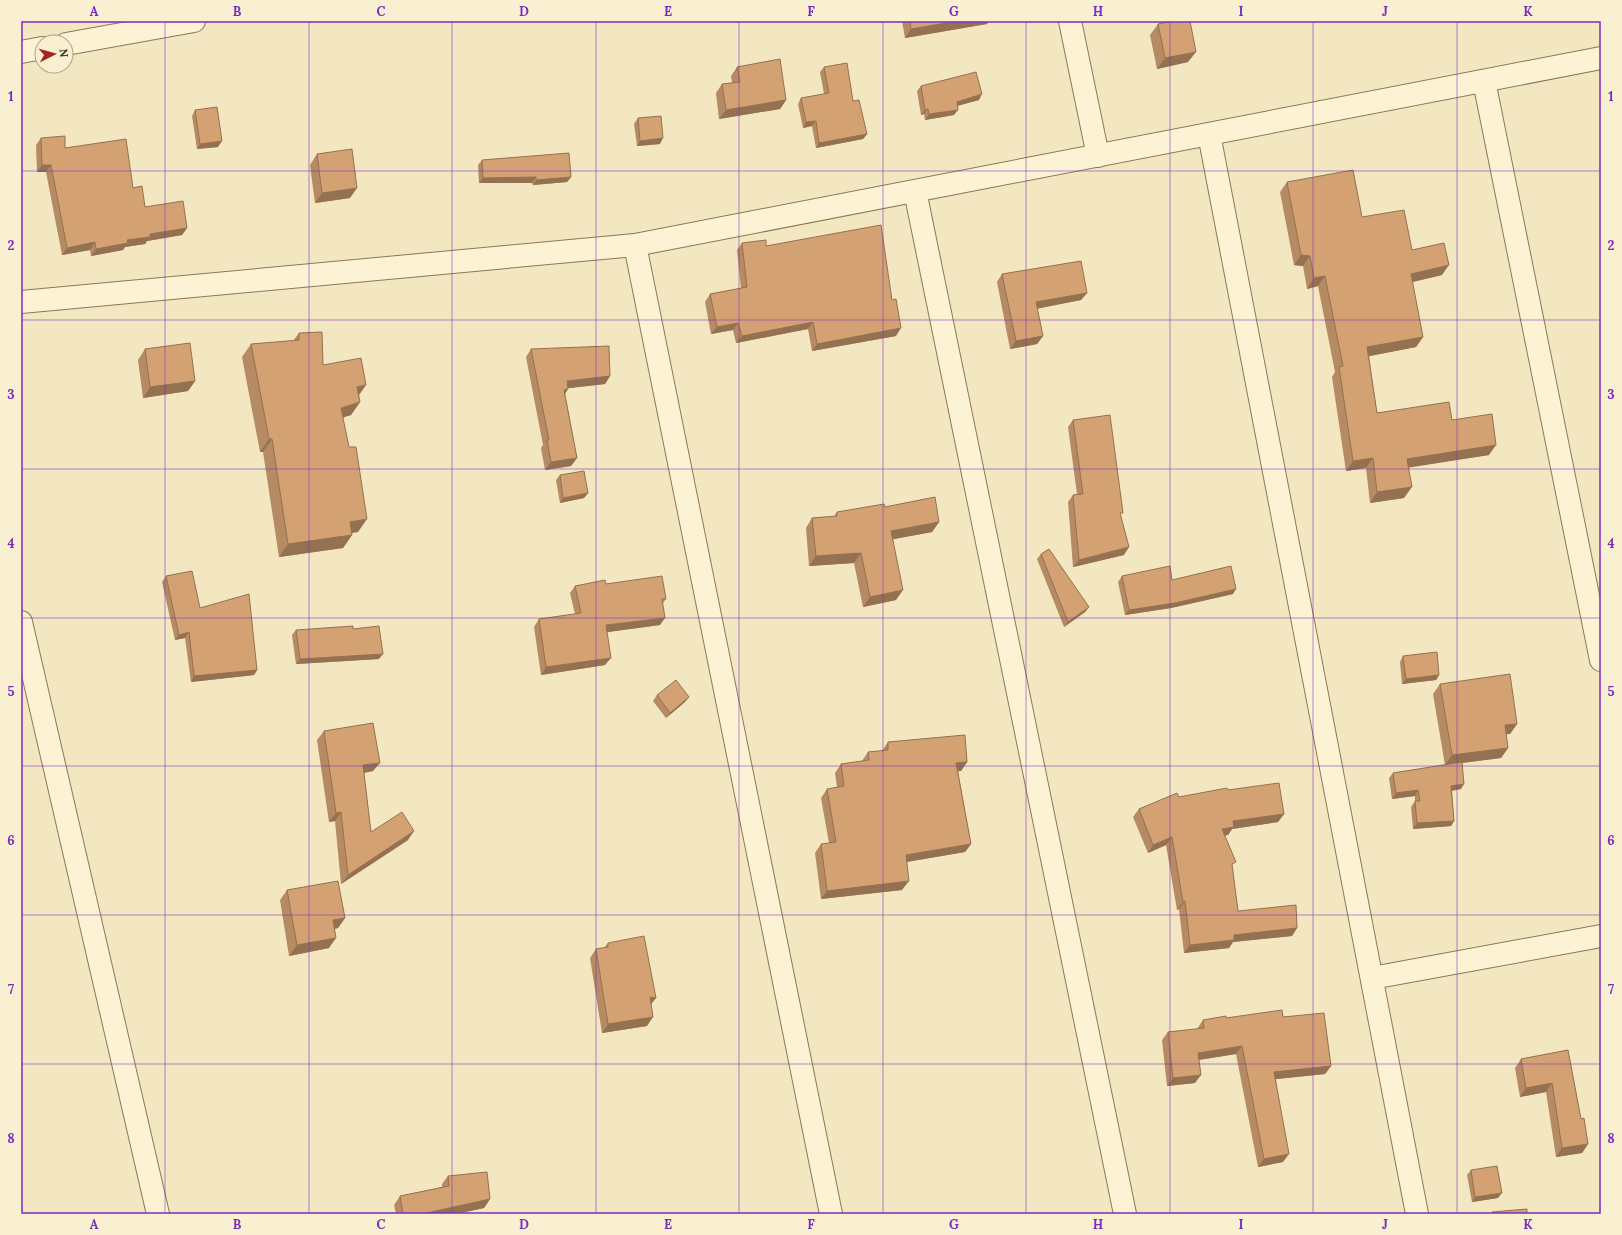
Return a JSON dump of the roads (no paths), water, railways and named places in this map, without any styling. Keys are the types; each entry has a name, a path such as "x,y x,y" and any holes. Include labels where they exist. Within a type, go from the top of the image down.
{"street":[{"path":"74,43 194,21"},
{"path":"1070,21 1098,156"},
{"path":"21,52 34,50"},
{"path":"21,302 634,245 1601,58"},
{"path":"1484,81 1601,660"},
{"path":"1208,134 1418,1214"},
{"path":"915,191 1125,1214"},
{"path":"634,245 831,1214"},
{"path":"21,622 158,1214"},
{"path":"1372,978 1601,936"}]}
